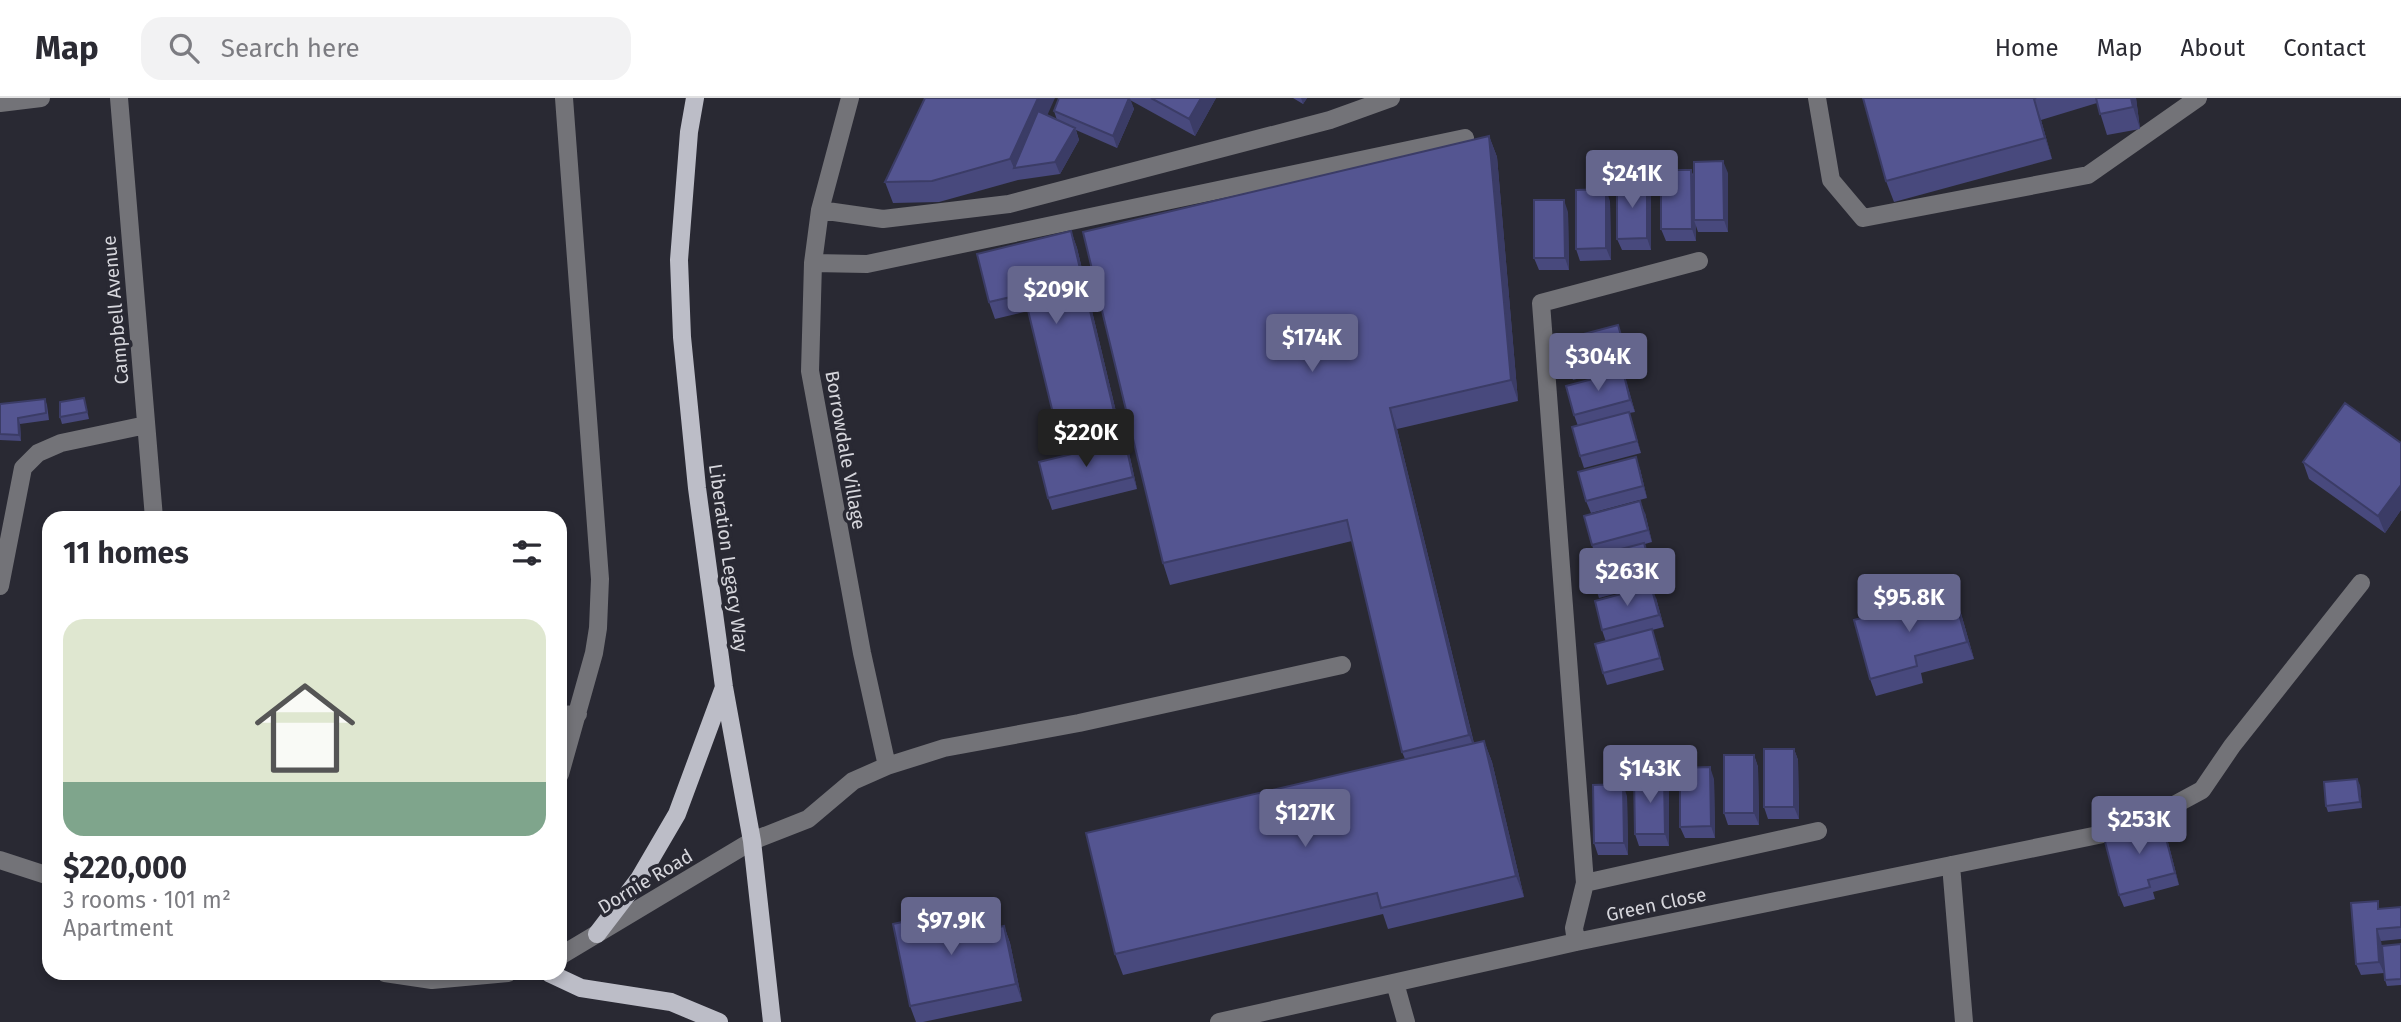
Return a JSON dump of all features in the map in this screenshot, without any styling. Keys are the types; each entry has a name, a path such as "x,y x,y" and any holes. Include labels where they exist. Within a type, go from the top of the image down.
{"main road":[{"name":"Liberation Legacy Way","path":"695,98 689,132 679,260 682,337 697,488 724,687 752,841 772,1022"},
{"path":"597,934 639,879 677,814 724,687"},
{"path":"564,980 581,988 671,1002 719,1022"}],"street":[{"path":"0,103 41,98"},
{"name":"Campbell Avenue","path":"119,98 153,511"},
{"path":"564,98 600,579 598,628 569,714"},
{"name":"Borrowdale Village","path":"850,98 820,210 813,263 810,371 862,653 887,766"},
{"path":"820,210 883,219 1009,204 1330,120 1391,98"},
{"path":"1817,98 1831,180 1863,218 2088,175 2198,98"},
{"path":"813,263 867,264 1465,138"},
{"path":"1576,942 1574,928 1584,883 1541,303 1699,261"},
{"path":"0,586 23,468 38,453 61,443 146,425"},
{"name":"Green Close","path":"1219,1022 1576,942 2103,834 2141,823 2202,790 2232,746 2361,583"},
{"path":"752,841 808,819 853,781 887,766 944,748 1079,723 1342,666"},
{"path":"1584,883 1818,831"},
{"name":"Dornie Road","path":"567,953 752,841"},
{"path":"0,860 42,874"},
{"path":"1951,865 1964,1022"},
{"path":"1395,983 1406,1022"}],"building":[{"path":"925,98 1038,98 1010,159 932,181 885,182"},
{"path":"1059,98 1129,98 1113,136 1054,111"},
{"path":"1151,98 1201,98 1189,119"},
{"path":"1863,98 2036,98 2034,99 2045,138 1886,181"},
{"path":"2096,98 2131,98 2133,107 2100,114"},
{"path":"1038,111 1075,128 1055,162 1014,168"},
{"path":"1489,136 1511,380 1390,408 1469,735 1402,752 1347,520 1163,563 1083,232"},
{"path":"1723,161 1724,220 1694,220 1694,162"},
{"path":"1661,170 1691,170 1692,229 1661,229"},
{"path":"1647,180 1647,238 1617,239 1617,181"},
{"path":"1606,189 1606,248 1576,249 1576,190"},
{"path":"1534,200 1564,200 1565,258 1534,258"},
{"path":"1071,231 1117,424 1059,438 1024,294 989,302 977,254"},
{"path":"1618,325 1626,353 1569,368 1561,340"},
{"path":"1623,371 1630,400 1574,415 1566,386"},
{"path":"84,398 87,412 60,417 60,402"},
{"path":"45,399 46,413 18,418 19,435 0,434 0,404"},
{"path":"2345,403 2401,443 2401,485 2378,516 2303,462"},
{"path":"1629,412 1637,441 1580,456 1572,427"},
{"path":"1125,441 1133,477 1048,498 1039,462"},
{"path":"1636,457 1643,486 1586,501 1578,472"},
{"path":"1640,501 1648,530 1592,545 1584,516"},
{"path":"1644,543 1652,571 1595,586 1587,558"},
{"path":"1651,586 1659,615 1602,630 1595,601"},
{"path":"1953,593 1967,642 1915,656 1917,666 1870,679 1854,620"},
{"path":"1652,629 1660,658 1603,673 1595,644"},
{"path":"1484,741 1516,876 1381,908 1377,893 1115,954 1086,833"},
{"path":"1764,749 1794,749 1794,807 1764,807"},
{"path":"1724,755 1754,755 1754,813 1724,813"},
{"path":"1710,767 1711,826 1680,827 1680,768"},
{"path":"1634,776 1664,776 1665,834 1635,834"},
{"path":"2357,779 2360,802 2326,806 2324,782"},
{"path":"1623,784 1624,843 1594,843 1593,785"},
{"path":"2161,819 2175,873 2148,880 2150,887 2119,895 2103,834"},
{"path":"2378,901 2378,909 2401,907 2401,927 2377,929 2379,962 2356,964 2351,903"},
{"path":"966,908 972,933 1004,926 1016,984 910,1006 893,924"},
{"path":"2401,944 2401,979 2385,980 2382,946"}]}
